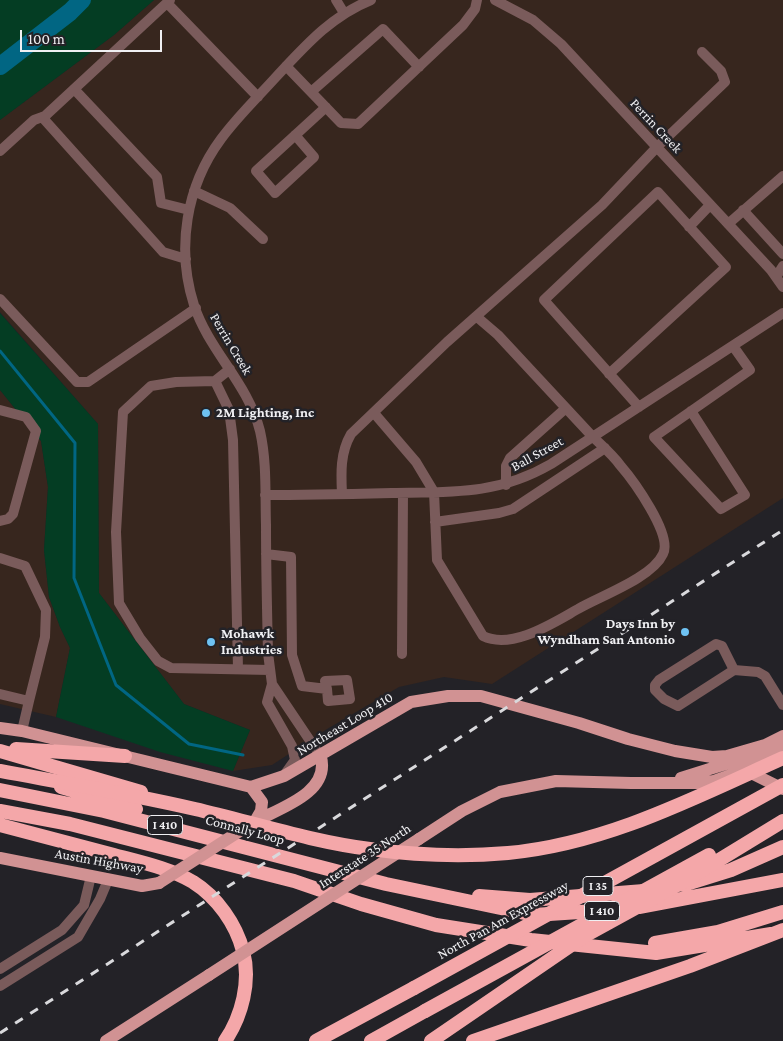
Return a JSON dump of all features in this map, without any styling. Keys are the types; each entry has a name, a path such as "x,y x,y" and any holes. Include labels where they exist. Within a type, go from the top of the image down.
{"highway":[{"path":"0,750 125,756"},
{"path":"0,750 62,767 194,809"},
{"path":"0,770 194,809 369,849 448,854 507,853 580,840 642,821 783,758"},
{"path":"0,770 190,825 328,870"},
{"name":"North Pan Am Expressway","path":"316,1041 783,785"},
{"name":"Connally Loop","path":"0,790 169,826 328,870 421,890"},
{"path":"0,811 70,824 294,881 361,904 436,925 531,940 656,953 777,932"},
{"name":"I 35","path":"371,1041 783,815"},
{"path":"432,1041 554,956 783,821"},
{"path":"0,825 160,868 192,882 205,891 223,911 239,936 247,965 242,1003 225,1041"},
{"path":"421,890 530,900 582,898 667,888 731,870 782,847"},
{"name":"I 410","path":"421,890 534,915 632,909 783,880"},
{"path":"597,946 640,946 672,941 718,932 783,912"},
{"path":"473,1041 724,954 777,932"}],"main road":[{"name":"Northeast Loop 410","path":"251,787 284,776 411,702 448,696 481,696 637,741 675,751 712,757 727,756 765,745"},
{"path":"0,728 22,731 191,774 251,787 262,802 261,811 249,826"},
{"name":"Interstate 35 North","path":"667,782 751,756 765,745 783,736"},
{"name":"Interstate 35 North","path":"106,1041 462,811 500,792 531,784 556,781 631,783 698,783 714,781 745,770 783,747"},
{"name":"Austin Highway","path":"0,858 142,886 159,883 249,826 311,790 321,778 323,767 321,756"},
{"path":"745,770 783,789"}],"street":[{"path":"336,0 344,13"},
{"name":"Perrin Creek","path":"284,776 295,760 292,746 267,702 272,684 266,554 265,465 259,429 246,395 210,340 196,308 189,286 186,260 189,210 201,173 221,139 315,35 344,13 371,0"},
{"path":"286,66 341,123 358,124 463,26 475,9 477,0"},
{"name":"Perrin Creek","path":"495,0 512,3 548,32 728,224 783,287"},
{"path":"0,151 34,120 42,117 74,89 169,2 258,97"},
{"path":"311,92 383,29 419,67"},
{"path":"342,494 341,466 345,445 351,434 447,342 602,205 656,147 726,82 721,71 702,52"},
{"path":"74,89 157,177 161,203 189,210"},
{"path":"295,135 314,157 275,193 256,171 295,135 326,107"},
{"path":"42,117 163,252 186,260"},
{"path":"728,224 783,176"},
{"path":"194,191 230,208 262,239"},
{"path":"609,374 726,267 658,192 544,300 609,374 639,407"},
{"path":"690,227 710,205"},
{"path":"743,210 783,254"},
{"path":"776,277 783,266"},
{"path":"0,299 77,382 88,382 196,308"},
{"name":"Ball Street","path":"266,495 466,492 506,485 536,473 783,313"},
{"path":"374,413 416,462 434,492 437,560 483,636 492,641 521,636 643,574 664,554 665,539 653,513 622,466 498,336 477,317"},
{"path":"691,411 745,494 720,509 654,437 691,411 750,370 733,346"},
{"path":"230,369 215,381 176,382 151,386 123,412 116,532 119,603 140,638 158,661 172,668 270,670"},
{"path":"215,381 229,410 233,440 238,669"},
{"path":"506,485 506,466 510,458 566,408"},
{"path":"0,410 26,417 36,431 13,514 8,519 0,521"},
{"path":"435,522 499,513 513,509 605,448"},
{"path":"402,654 404,493"},
{"path":"266,554 291,557 292,655 296,670 302,686 327,689"},
{"path":"0,558 26,566 46,610 45,637 22,731"},
{"path":"734,670 722,646 716,644 659,680 655,685 655,690 664,699 678,706 734,670 758,672 765,676 783,705"},
{"name":"Perrin Creek","path":"272,684 300,728 321,756"},
{"path":"0,694 28,701"},
{"path":"0,969 62,930 84,905 92,876"},
{"path":"0,986 78,937 100,899 108,880"}],"shaded area":[{"path":"154,0 783,0 783,498 492,684 444,677 399,687 327,729 272,765 233,771 250,730 184,704 99,593 98,424 0,312 0,120 114,35"},
{"path":"0,390 41,441 48,487 44,550 49,597 70,648 56,717 0,704"}],"green space":[{"path":"0,0 154,0 114,35 0,120"},
{"path":"0,313 98,424 99,593 184,704 250,730 233,771 160,752 56,717 70,648 49,597 44,550 48,487 41,441 0,390"}],"waterway":[{"path":"0,66 70,12 82,0"},
{"path":"0,351 75,443 74,578 116,685 189,744 243,755"}],"railway":[{"path":"0,1033 783,530"}],"place":[{"name":"2M Lighting, Inc","path":"206,413"},
{"name":"Days Inn by Wyndham San Antonio","path":"685,632"},
{"name":"Mohawk Industries","path":"211,642"}]}
